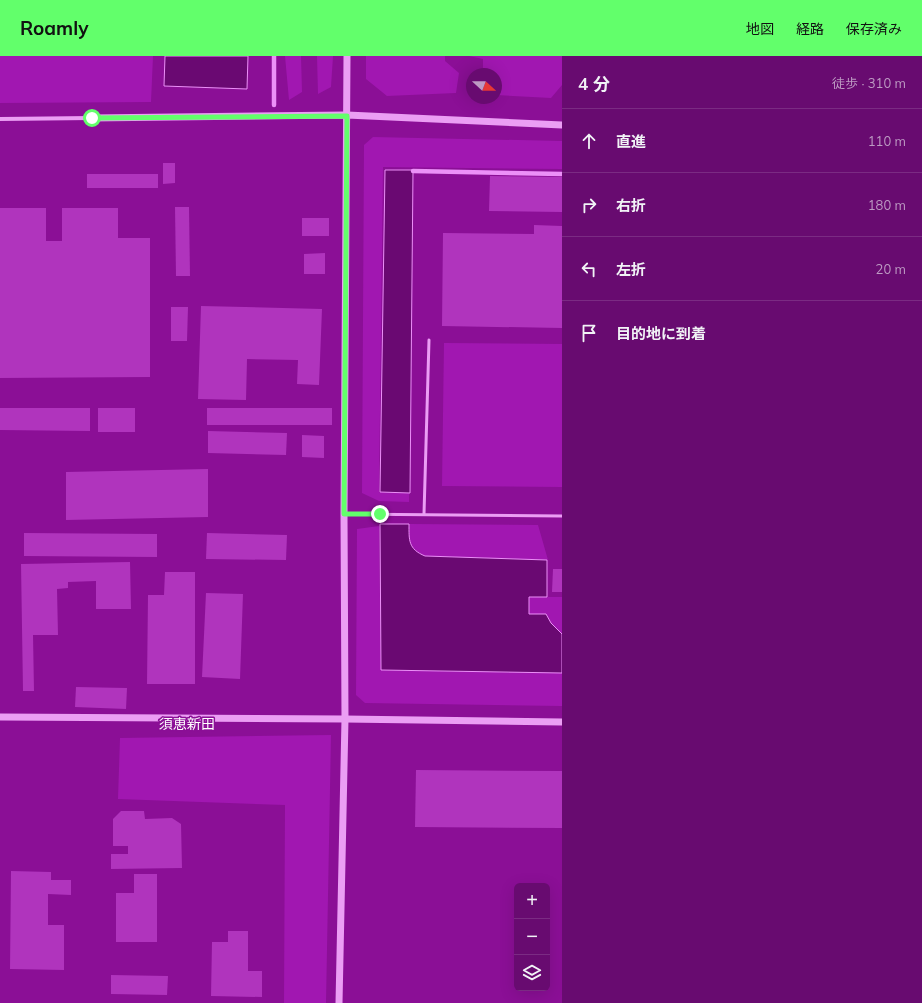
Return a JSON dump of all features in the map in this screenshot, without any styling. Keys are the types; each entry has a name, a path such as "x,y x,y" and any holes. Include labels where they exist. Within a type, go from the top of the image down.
{"street":[{"path":"339,1003 345,719 344,514 347,56"},
{"path":"0,119 347,116 562,125"},
{"path":"0,717 562,722"}],"lane":[{"path":"424,514 429,340"},
{"path":"344,514 562,516"}],"shaded area":[{"path":"0,56 153,56 151,102 0,103"},
{"path":"165,56 248,56 247,89 164,86"},
{"path":"285,56 301,56 302,92 289,100"},
{"path":"317,56 333,56 331,87 318,94"},
{"path":"366,56 445,56 445,61 459,73 456,93 387,96 366,79"},
{"path":"469,56 562,56 562,85 551,98 502,95 502,68 483,68 483,59"},
{"path":"373,137 562,141 562,169 383,167 379,492 409,493 409,502 379,501 362,493 364,145"},
{"path":"385,170 413,170 410,493 380,492"},
{"path":"444,343 562,344 562,487 442,486"},
{"path":"380,524 409,524 409,535 412,547 425,556 547,560 547,597 529,597 529,614 546,614 551,623 562,634 562,673 381,670"},
{"path":"409,524 538,525 548,560 425,556 412,547 409,535"},
{"path":"379,526 381,670 562,673 562,706 365,703 356,695 357,529"},
{"path":"529,597 562,597 562,634 551,623 546,614 529,614"},
{"path":"331,735 326,1003 284,1003 285,805 118,799 120,738"}],"building":[{"path":"163,163 175,163 175,183 163,184"},
{"path":"87,174 158,174 158,188 87,188"},
{"path":"490,176 562,177 562,212 489,211"},
{"path":"175,207 189,207 190,276 176,276"},
{"path":"0,208 46,208 46,241 62,241 62,208 118,208 118,238 150,238 150,377 0,378"},
{"path":"302,218 329,218 329,236 302,236"},
{"path":"534,225 562,226 562,328 442,326 443,233 534,234"},
{"path":"325,253 325,274 304,274 304,254"},
{"path":"201,306 322,309 319,385 297,384 298,360 247,359 246,400 198,399"},
{"path":"171,307 188,307 187,341 171,341"},
{"path":"0,408 90,408 90,431 0,430"},
{"path":"98,408 135,408 135,432 98,432"},
{"path":"207,408 332,408 332,425 207,425"},
{"path":"208,431 287,433 286,455 208,453"},
{"path":"302,435 324,436 324,458 302,457"},
{"path":"208,469 208,517 66,520 66,472"},
{"path":"24,533 157,534 157,557 24,556"},
{"path":"207,533 287,535 286,560 206,559"},
{"path":"130,562 131,609 96,609 96,581 68,582 68,588 57,589 58,635 33,635 34,691 23,691 21,564"},
{"path":"553,569 562,569 562,592 552,592"},
{"path":"165,572 195,572 195,684 147,684 148,595 164,595"},
{"path":"206,593 243,594 240,679 202,677"},
{"path":"76,687 127,688 126,709 75,707"},
{"path":"416,770 562,771 562,828 415,827"},
{"path":"121,811 144,811 145,819 172,818 181,824 182,868 111,869 111,854 128,854 128,846 113,846 113,819"},
{"path":"11,871 51,872 51,880 71,880 71,895 48,894 48,925 64,925 64,970 10,969"},
{"path":"134,874 157,874 157,942 116,942 116,893 134,893"},
{"path":"228,931 248,931 248,971 262,971 262,997 211,996 212,942 228,942"},
{"path":"111,975 168,976 167,995 111,994"}],"waterway":[{"path":"274,56 274,105"},
{"path":"413,171 562,174"}],"district":[{"name":"須恵新田","path":"187,724"}],"route":[{"path":"92,118 347,116 344,514 380,514"}]}
